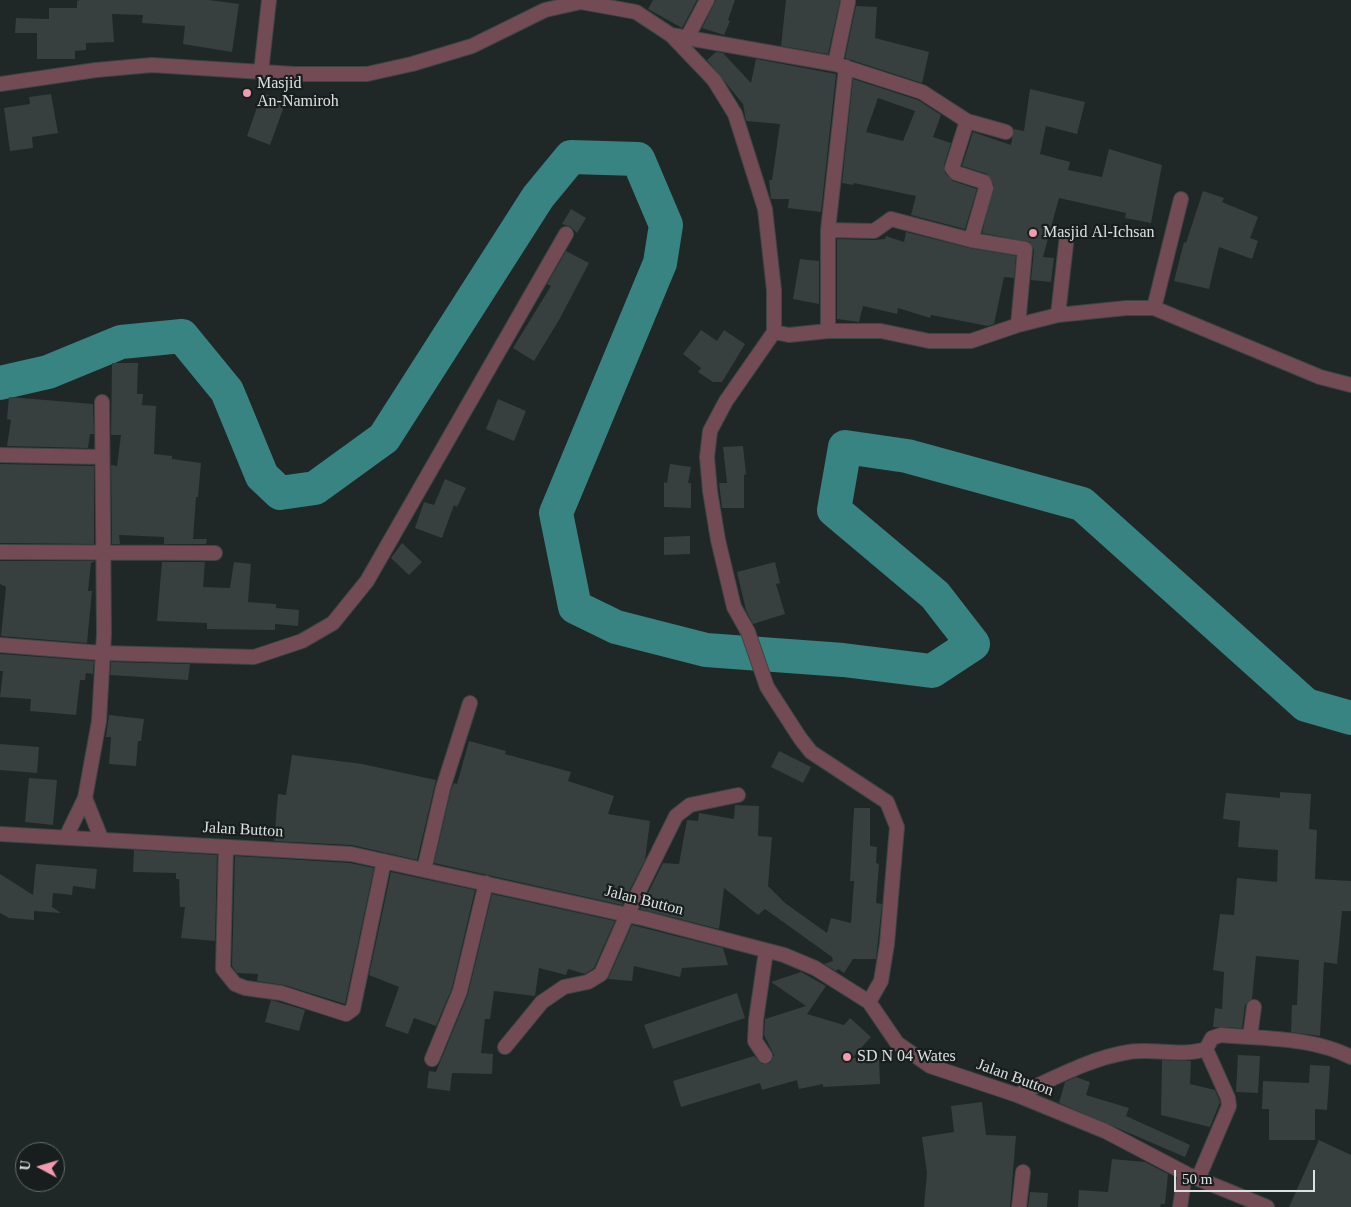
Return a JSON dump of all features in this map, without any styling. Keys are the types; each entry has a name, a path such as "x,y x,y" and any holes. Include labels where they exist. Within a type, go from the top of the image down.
{"street":[{"path":"261,72 269,0"},
{"path":"687,38 707,0"},
{"path":"0,84 96,70 152,65 294,74 367,74 403,66 472,46 545,10 582,2 636,12 671,35 714,80 736,114 766,209 774,290 774,332 722,408 710,431 707,457 710,491 734,607 748,632 767,687 812,752 887,802 898,827 887,944 881,981 869,1002"},
{"path":"828,331 828,230 840,65 848,2"},
{"path":"671,35 840,65 922,92 967,121 1006,132"},
{"path":"967,121 952,168 956,173 984,182 986,188 971,240"},
{"path":"1154,308 1182,200"},
{"path":"828,230 874,231 891,219 971,240 1025,249 1018,325"},
{"path":"0,645 102,653 254,657 302,641 333,623 367,581 566,234"},
{"path":"1058,314 1066,235"},
{"path":"774,332 795,335 828,331 881,331 929,341 971,341 1058,314 1126,308 1154,308 1320,377 1351,385"},
{"path":"66,837 85,798 99,721 104,634 102,402"},
{"path":"0,455 102,456"},
{"path":"0,552 103,554 215,553"},
{"path":"424,870 443,788 470,703"},
{"path":"505,1047 542,1002 564,987 588,982 601,974 627,914 676,816 690,805 738,795"},
{"path":"85,798 101,838"},
{"name":"Jalan Button","path":"0,834 101,838 351,854 627,914 801,960 869,1002 897,1043 930,1066 1017,1096 1105,1131 1191,1176 1267,1207"},
{"path":"226,847 223,969 235,984 245,988 281,993 346,1014 352,1009 384,861"},
{"path":"432,1059 460,991 486,883"},
{"path":"765,1056 755,1041 756,1020 766,952"},
{"path":"1250,1037 1254,1007"},
{"path":"1206,1049 1212,1038 1221,1035 1289,1040 1326,1046 1351,1058"},
{"path":"1017,1096 1100,1059 1127,1052 1145,1050 1189,1052 1206,1049"},
{"path":"1180,1207 1191,1176 1229,1106 1228,1098 1206,1049"},
{"path":"1019,1207 1023,1172"}],"building":[{"path":"209,0 239,4 232,52 183,44 185,26 142,23 143,15 112,14 114,42 86,43 86,50 75,51 75,59 37,59 37,33 15,33 16,18 49,19 49,8 77,8 77,1"},
{"path":"653,0 697,0 682,28 648,9"},
{"path":"716,0 735,0 728,20 730,21 724,35 702,28"},
{"path":"786,0 840,0 828,54 781,46"},
{"path":"856,6 877,7 875,38 929,52 922,83 845,58"},
{"path":"716,52 723,53 751,83 756,59 836,74 821,212 788,208 789,199 771,199 769,180 772,180 780,124 746,121 743,104 707,60"},
{"path":"853,79 918,100 941,115 933,137 951,143 944,165 945,173 953,181 977,189 965,229 911,215 916,196 854,183 853,185 842,183","holes":["878,98 915,111 903,141 866,132"]},
{"path":"1030,89 1085,102 1077,134 1046,126 1040,154 1070,162 1068,170 1102,177 1109,149 1162,165 1151,223 1125,218 1126,213 1059,198 1043,257 1054,258 1051,282 1031,280 1034,250 1030,242 982,233 994,185 987,174 962,166 973,132 1011,145 1014,129 1024,131"},
{"path":"262,93 286,101 270,145 247,136"},
{"path":"51,94 58,133 32,137 33,148 10,151 4,108 30,104 29,97"},
{"path":"1203,191 1224,198 1222,202 1258,217 1250,238 1258,241 1252,259 1219,247 1209,289 1174,281 1184,242 1186,243"},
{"path":"571,209 586,218 577,233 571,227 562,224"},
{"path":"906,232 969,248 1016,256 1014,278 1004,277 994,324 988,326 931,315 930,318 898,308 897,314 863,306 859,322 837,319 837,239 874,240 885,239 886,236 904,242"},
{"path":"566,251 589,263 559,320 534,361 513,348 551,286 547,284"},
{"path":"800,259 819,261 819,304 793,299"},
{"path":"701,330 717,341 724,330 745,344 722,382 713,382 698,372 701,368 683,354"},
{"path":"112,363 138,363 137,394 143,394 142,405 156,406 154,454 172,456 172,459 201,463 193,539 207,539 206,544 164,544 164,537 119,535 120,544 112,544 111,465 117,466 121,435 111,435"},
{"path":"9,397 93,404 94,434 90,434 88,448 7,446 11,420 7,419"},
{"path":"498,399 526,411 514,441 486,429"},
{"path":"743,446 746,474 744,475 744,508 722,508 719,483 727,483 723,447"},
{"path":"0,464 94,466 94,544 0,543"},
{"path":"670,464 691,467 688,483 691,483 691,508 664,507 664,482 667,483"},
{"path":"445,479 466,488 457,507 454,505 442,538 415,528 424,502 434,505"},
{"path":"690,536 690,554 664,555 664,537"},
{"path":"402,543 422,562 409,575 391,558"},
{"path":"0,561 95,561 91,563 88,591 92,591 87,643 1,636 6,587 0,584"},
{"path":"162,562 205,562 203,587 230,588 234,562 251,564 248,602 276,604 276,608 299,610 298,626 275,624 275,630 207,629 207,623 157,621"},
{"path":"775,562 780,583 776,584 785,614 753,624 746,610 737,572"},
{"path":"0,654 94,661 93,674 86,673 85,680 80,680 76,715 30,711 31,699 0,697 3,671 0,671"},
{"path":"111,662 190,664 188,680 110,675"},
{"path":"109,715 144,719 141,741 138,741 136,766 109,764 111,737 106,737"},
{"path":"469,741 506,751 505,754 571,772 568,781 614,796 608,814 650,821 645,860 622,905 434,863 451,790 454,783 457,784"},
{"path":"0,744 39,747 37,773 0,770"},
{"path":"779,751 811,767 803,783 771,767"},
{"path":"292,755 362,764 436,780 417,860 352,845 274,841 278,794 286,795"},
{"path":"29,778 57,780 53,825 25,822"},
{"path":"1280,792 1311,794 1309,829 1317,830 1315,879 1351,881 1351,911 1342,911 1337,964 1324,962 1320,1036 1291,1032 1292,1005 1297,1005 1299,960 1256,956 1252,999 1245,1005 1242,1028 1213,1027 1215,1008 1222,1009 1224,972 1213,970 1220,914 1234,915 1237,878 1277,882 1278,850 1238,847 1240,821 1223,819 1226,793 1280,798"},
{"path":"735,805 759,806 758,836 772,837 768,886 785,903 827,933 831,918 851,923 854,881 850,881 854,808 870,808 870,846 877,847 876,863 879,864 876,903 882,904 876,959 853,959 844,973 838,969 836,971 824,964 833,961 832,957 765,909 758,915 724,888 719,929 640,909 663,863 679,864 687,820 698,821 699,813 734,819"},
{"path":"134,850 217,855 215,941 181,938 185,907 180,907 179,879 176,879 176,873 133,872"},
{"path":"235,856 350,863 374,868 345,1004 284,985 257,981 258,974 237,973 232,966"},
{"path":"36,864 97,869 95,889 73,886 72,895 53,893 52,907 61,913 34,911 34,920 9,918 0,913 0,874 33,895"},
{"path":"391,872 475,890 452,988 436,1026 414,1018 408,1034 385,1026 399,987 369,975"},
{"path":"492,894 615,921 594,968 585,974 568,969 566,975 539,968 535,996 494,991 490,1019 485,1019 481,1053 493,1054 492,1074 452,1073 450,1091 427,1088 429,1071 436,1072 468,994"},
{"path":"632,925 723,948 728,965 682,968 680,977 634,966 632,981 608,979"},
{"path":"801,972 826,986 807,1014 844,1025 850,1018 871,1037 852,1058 879,1057 880,1084 823,1087 823,1084 799,1089 797,1080 762,1090 760,1083 681,1107 673,1081 754,1056 762,1064 770,1063 774,1055 764,1035 765,1019 806,1006 771,982"},
{"path":"737,993 745,1018 653,1049 644,1025"},
{"path":"271,1000 305,1010 299,1031 265,1022"},
{"path":"1238,1055 1260,1056 1258,1093 1236,1092"},
{"path":"1162,1060 1191,1061 1190,1084 1215,1090 1220,1102 1210,1127 1161,1115"},
{"path":"1310,1065 1330,1066 1327,1110 1315,1109 1315,1140 1269,1140 1269,1109 1262,1109 1263,1081 1309,1083"},
{"path":"1076,1077 1090,1082 1086,1095 1129,1108 1126,1116 1190,1145 1185,1157 1059,1103 1065,1082"},
{"path":"982,1102 986,1135 1016,1136 1010,1207 924,1207 927,1173 922,1137 954,1132 951,1106"},
{"path":"1319,1140 1351,1155 1351,1207 1289,1207"},
{"path":"1112,1159 1145,1162 1168,1174 1165,1204 1161,1204 1160,1207 1078,1207 1079,1190 1108,1192"},
{"path":"1030,1192 1048,1193 1047,1207 1028,1207"}],"waterway":[{"path":"0,383 48,372 121,342 182,336 227,391 262,476 280,493 315,488 384,438 538,197 571,157 638,159 666,225 660,263 556,513 575,607 616,627 706,650 843,660 932,671 973,644 935,595 834,510 845,447 907,456 1082,504 1306,705 1351,718"}],"place":[{"name":"Masjid An-Namiroh","path":"247,93"},
{"name":"Masjid Al-Ichsan","path":"1033,233"},
{"name":"SD N 04 Wates","path":"847,1057"}]}
